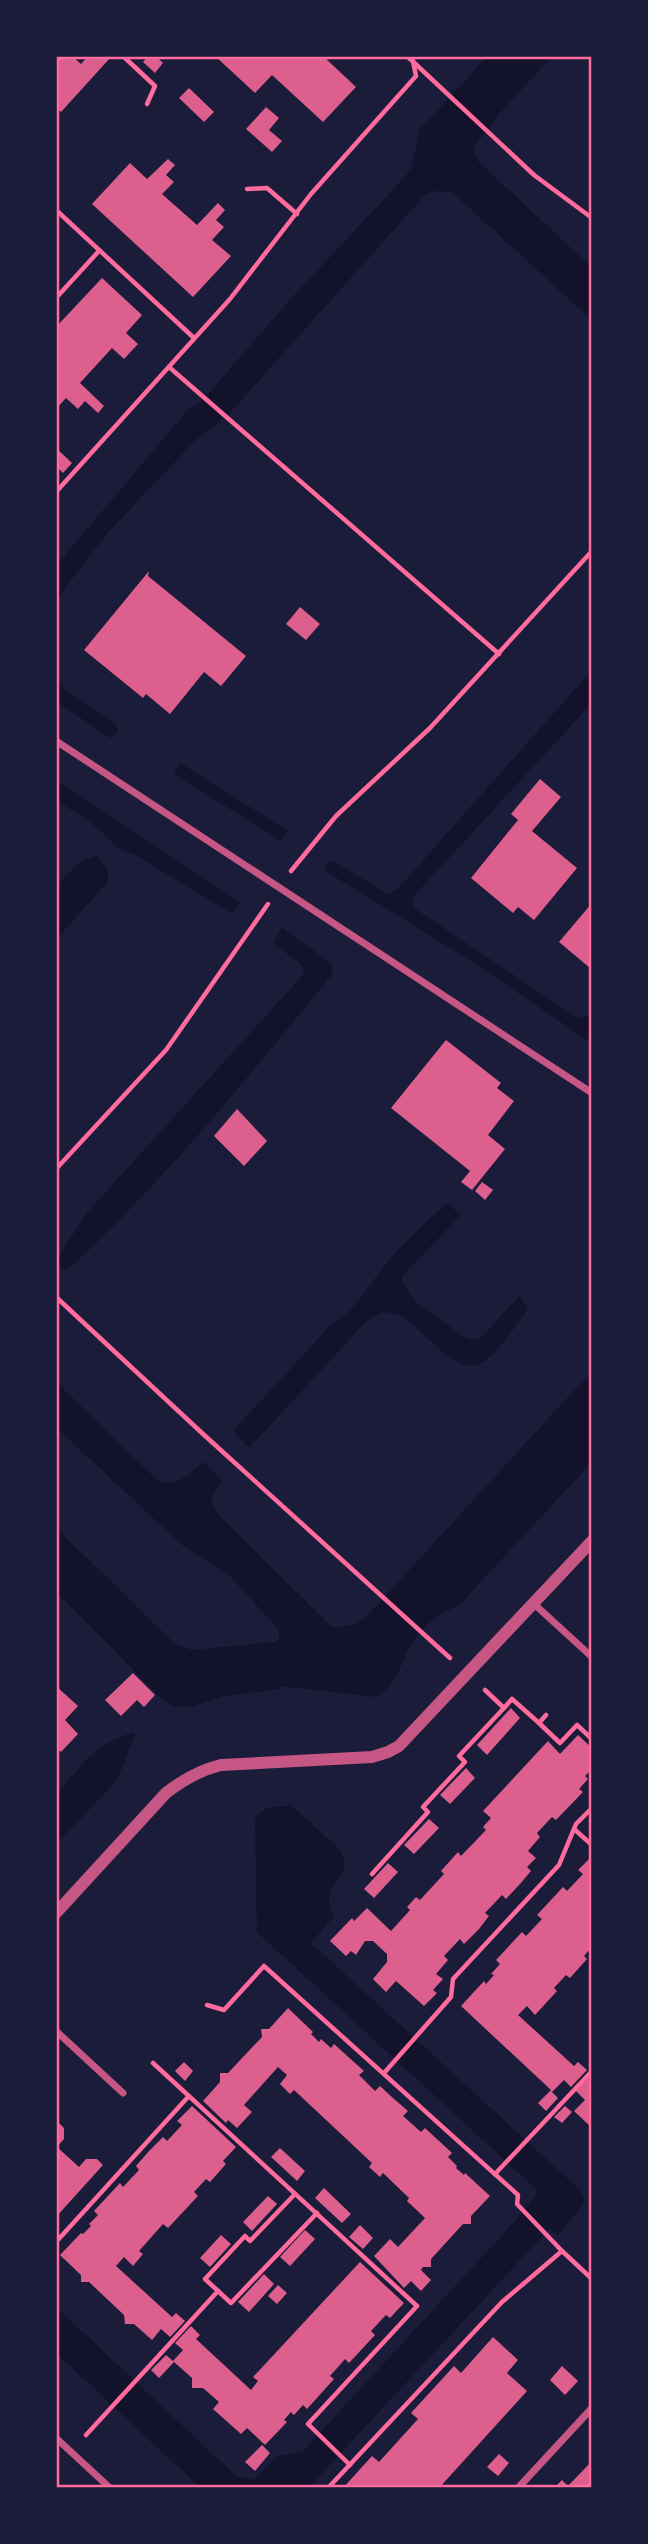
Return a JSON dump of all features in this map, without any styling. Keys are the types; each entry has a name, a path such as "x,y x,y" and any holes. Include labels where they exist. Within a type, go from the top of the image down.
{"street":[{"path":"56,741 592,1093"},
{"path":"56,1913 166,1793 203,1769 221,1765 372,1757 388,1752 408,1738 592,1541"},
{"path":"534,1603 592,1657"},
{"path":"56,2031 122,2093"},
{"path":"518,2488 592,2409"},
{"path":"56,2438 110,2488"}],"path":[{"path":"123,56 155,86 147,104"},
{"path":"411,58 534,175 592,218"},
{"path":"56,492 230,299 311,194 415,76 411,58"},
{"path":"247,190 267,188 297,214"},
{"path":"56,210 194,338"},
{"path":"56,298 99,252"},
{"path":"169,367 499,654"},
{"path":"56,1169 166,1051 297,861 336,816 430,728 592,551"},
{"path":"56,1297 504,1707"},
{"path":"372,1874 428,1812 423,1807 465,1762 459,1756 512,1699 560,1743 577,1725 592,1739"},
{"path":"539,1723 546,1715"},
{"path":"384,2073 451,1997 453,1979 559,1865 575,1829 592,1808"},
{"path":"575,1829 592,1845"},
{"path":"207,2005 224,2010 264,1966 518,2195 517,2204 523,2213 592,2279"},
{"path":"153,2063 417,2306 308,2424 350,2465"},
{"path":"495,2174 592,2071"},
{"path":"56,2242 188,2097"},
{"path":"295,2194 250,2241 245,2236 205,2279 232,2303 317,2213"},
{"path":"328,2488 502,2302 562,2251"},
{"path":"71,2452 218,2291"}],"shaded area":[{"path":"488,56 552,56 499,114 473,148 477,160 592,268 592,320 452,192 433,191 424,196 229,414 195,441 105,536 56,600 56,566 187,411 202,401 297,292 405,177 412,166 420,129"},
{"path":"592,670 592,703 412,898 414,908 579,1019 592,1013 592,1040 587,1040 473,962 327,872 325,867 332,860 387,894 397,890"},
{"path":"56,683 117,725 118,732 110,738 56,701"},
{"path":"180,763 288,831 281,841 174,774"},
{"path":"56,780 240,902 232,914 136,855 118,847 90,822 56,800"},
{"path":"97,856 108,869 107,883 56,939 56,885 82,861"},
{"path":"282,928 328,961 333,967 331,976 171,1165 66,1271 56,1261 86,1214 303,975 301,964 273,943"},
{"path":"447,1203 461,1215 403,1275 402,1283 417,1303 467,1339 475,1340 482,1337 519,1296 528,1309 503,1342 486,1360 476,1365 465,1365 443,1352 403,1317 384,1312 373,1316 249,1448 233,1431 331,1325 355,1305 396,1253"},
{"path":"592,1371 592,1462 460,1604 440,1615 422,1630 390,1686 377,1697 280,1686 280,1689 224,1696 192,1707 176,1707 161,1700 56,1592 56,1528 175,1644 192,1650 275,1642 279,1638 279,1630 231,1577 182,1545 56,1427 56,1382 158,1481 178,1481 203,1462 223,1481 211,1500 218,1514 332,1627 337,1627 356,1624 368,1615"},
{"path":"135,1734 117,1780 56,1845 56,1794 99,1749"},
{"path":"289,1803 340,1850 344,1860 344,1868 330,1893 334,1916 311,1943 581,2191 585,2202 558,2235 550,2228 311,2485 288,2488 201,2488 56,2353 56,2307 236,2476 254,2480 278,2456 302,2452 519,2217 537,2194 535,2188 257,1932 255,1819 266,1809 288,1806"}],"building":[{"path":"56,56 72,56 81,64 88,56 110,58 61,112 56,107"},
{"path":"148,56 156,56 163,63 155,73 143,62"},
{"path":"215,56 323,56 356,87 323,122 272,75 255,93"},
{"path":"189,88 214,112 204,122 179,98"},
{"path":"266,107 279,118 269,130 282,141 272,152 246,129"},
{"path":"168,159 175,165 166,175 174,182 162,194 197,225 218,203 225,210 216,220 224,227 212,240 231,256 193,297 92,204 130,163 147,179"},
{"path":"102,278 142,315 126,333 138,344 124,359 112,348 80,383 104,406 98,413 85,401 78,409 66,398 56,409 56,327"},
{"path":"56,448 72,463 63,473 56,466"},
{"path":"149,571 148,576 246,656 221,686 204,672 170,714 146,694 143,698 84,650"},
{"path":"300,607 320,624 306,640 286,624"},
{"path":"540,779 561,797 532,831 577,868 534,920 518,907 513,913 471,878 518,820 511,814"},
{"path":"592,903 592,965 590,968 559,942"},
{"path":"446,1040 501,1083 497,1088 514,1101 488,1135 505,1149 472,1190 461,1182 470,1171 391,1108"},
{"path":"237,1109 267,1141 244,1166 214,1136"},
{"path":"482,1182 493,1190 485,1200 475,1191"},
{"path":"133,1673 155,1695 144,1707 137,1700 121,1716 105,1700"},
{"path":"56,1686 78,1706 65,1720 78,1734 61,1752 56,1747"},
{"path":"511,1708 520,1718 487,1755 477,1745"},
{"path":"578,1735 592,1748 592,1775 589,1772 585,1776 588,1779 579,1789 583,1792 556,1820 552,1817 537,1833 540,1837 528,1851 536,1858 527,1867 531,1871 520,1884 506,1899 502,1895 485,1913 489,1916 464,1944 460,1939 444,1956 448,1960 436,1974 443,1979 433,1990 437,1993 424,2006 396,1981 386,1992 373,1979 387,1962 387,1954 373,1941 365,1941 356,1955 351,1951 346,1956 330,1941 352,1918 354,1921 367,1908 391,1931 410,1910 407,1907 416,1897 420,1900 444,1874 441,1871 458,1852 461,1856 486,1830 483,1827 491,1818 483,1811 548,1741 560,1754"},
{"path":"466,1768 475,1778 450,1804 440,1795"},
{"path":"429,1819 439,1828 414,1854 404,1845"},
{"path":"592,1856 592,1947 584,1956 587,1959 570,1978 566,1975 554,1988 557,1991 535,2015 527,2006 518,2015 574,2066 578,2062 587,2070 571,2087 564,2080 552,2092 558,2098 546,2111 538,2103 551,2090 461,2006 484,1981 486,1984 494,1975 491,1974 500,1964 496,1960 522,1932 526,1936 542,1919 537,1915 563,1887 567,1891 583,1874 578,1870"},
{"path":"388,1863 398,1872 374,1898 364,1889"},
{"path":"288,2008 313,2032 311,2034 319,2042 321,2039 331,2048 334,2044 364,2071 359,2075 375,2091 380,2086 408,2111 403,2116 421,2132 425,2128 452,2153 448,2157 456,2168 490,2196 471,2216 471,2224 463,2224 431,2259 431,2267 423,2267 421,2270 431,2280 421,2291 411,2281 404,2288 374,2256 390,2239 398,2247 425,2218 407,2201 409,2198 383,2173 380,2177 369,2167 372,2163 294,2090 290,2094 280,2084 287,2075 278,2067 244,2105 252,2112 237,2128 228,2120 226,2123 203,2101 220,2082 220,2073 228,2073 262,2037 261,2029 269,2029"},
{"path":"184,2062 193,2071 185,2081 175,2071"},
{"path":"592,2074 592,2128 574,2111 585,2100 576,2091"},
{"path":"192,2106 236,2147 223,2161 226,2164 210,2182 206,2179 194,2192 198,2196 168,2228 163,2224 139,2251 143,2254 133,2266 124,2257 116,2266 172,2317 176,2313 185,2321 170,2337 161,2329 152,2340 134,2324 125,2324 124,2315 89,2282 81,2282 81,2275 60,2255 91,2226 89,2224 98,2215 94,2211 120,2183 123,2187 139,2170 136,2166 149,2151 163,2137 167,2141 182,2125 177,2121"},
{"path":"565,2106 572,2112 562,2123 554,2117"},
{"path":"56,2120 64,2128 64,2139 57,2147 79,2167 86,2159 97,2159 103,2165 56,2217"},
{"path":"280,2148 305,2171 297,2181 271,2157"},
{"path":"324,2188 351,2214 342,2223 315,2198"},
{"path":"268,2196 277,2204 252,2231 243,2222"},
{"path":"360,2225 373,2238 363,2249 349,2237"},
{"path":"305,2230 315,2239 290,2266 280,2257"},
{"path":"221,2235 231,2244 210,2267 200,2258"},
{"path":"360,2262 404,2303 390,2318 386,2315 371,2331 375,2335 349,2363 345,2359 330,2376 334,2379 307,2409 303,2405 294,2415 291,2412 284,2420 287,2422 265,2445 247,2428 241,2434 213,2409 219,2402 203,2388 192,2388 192,2378 174,2362 159,2378 151,2370 166,2355 173,2361 183,2350 175,2343 191,2326 200,2335 196,2339 251,2390 258,2381 253,2377"},
{"path":"264,2274 274,2284 249,2312 238,2302"},
{"path":"278,2285 287,2293 277,2304 268,2296"},
{"path":"493,2337 518,2360 507,2373 527,2391 439,2488 343,2488 372,2456 379,2462 418,2419 411,2413 454,2366 461,2373"},
{"path":"562,2366 578,2381 565,2395 550,2380"},
{"path":"262,2445 270,2453 255,2471 245,2462"},
{"path":"499,2454 509,2463 498,2476 487,2467"},
{"path":"592,2461 592,2488 554,2488 562,2480 568,2486"}]}
